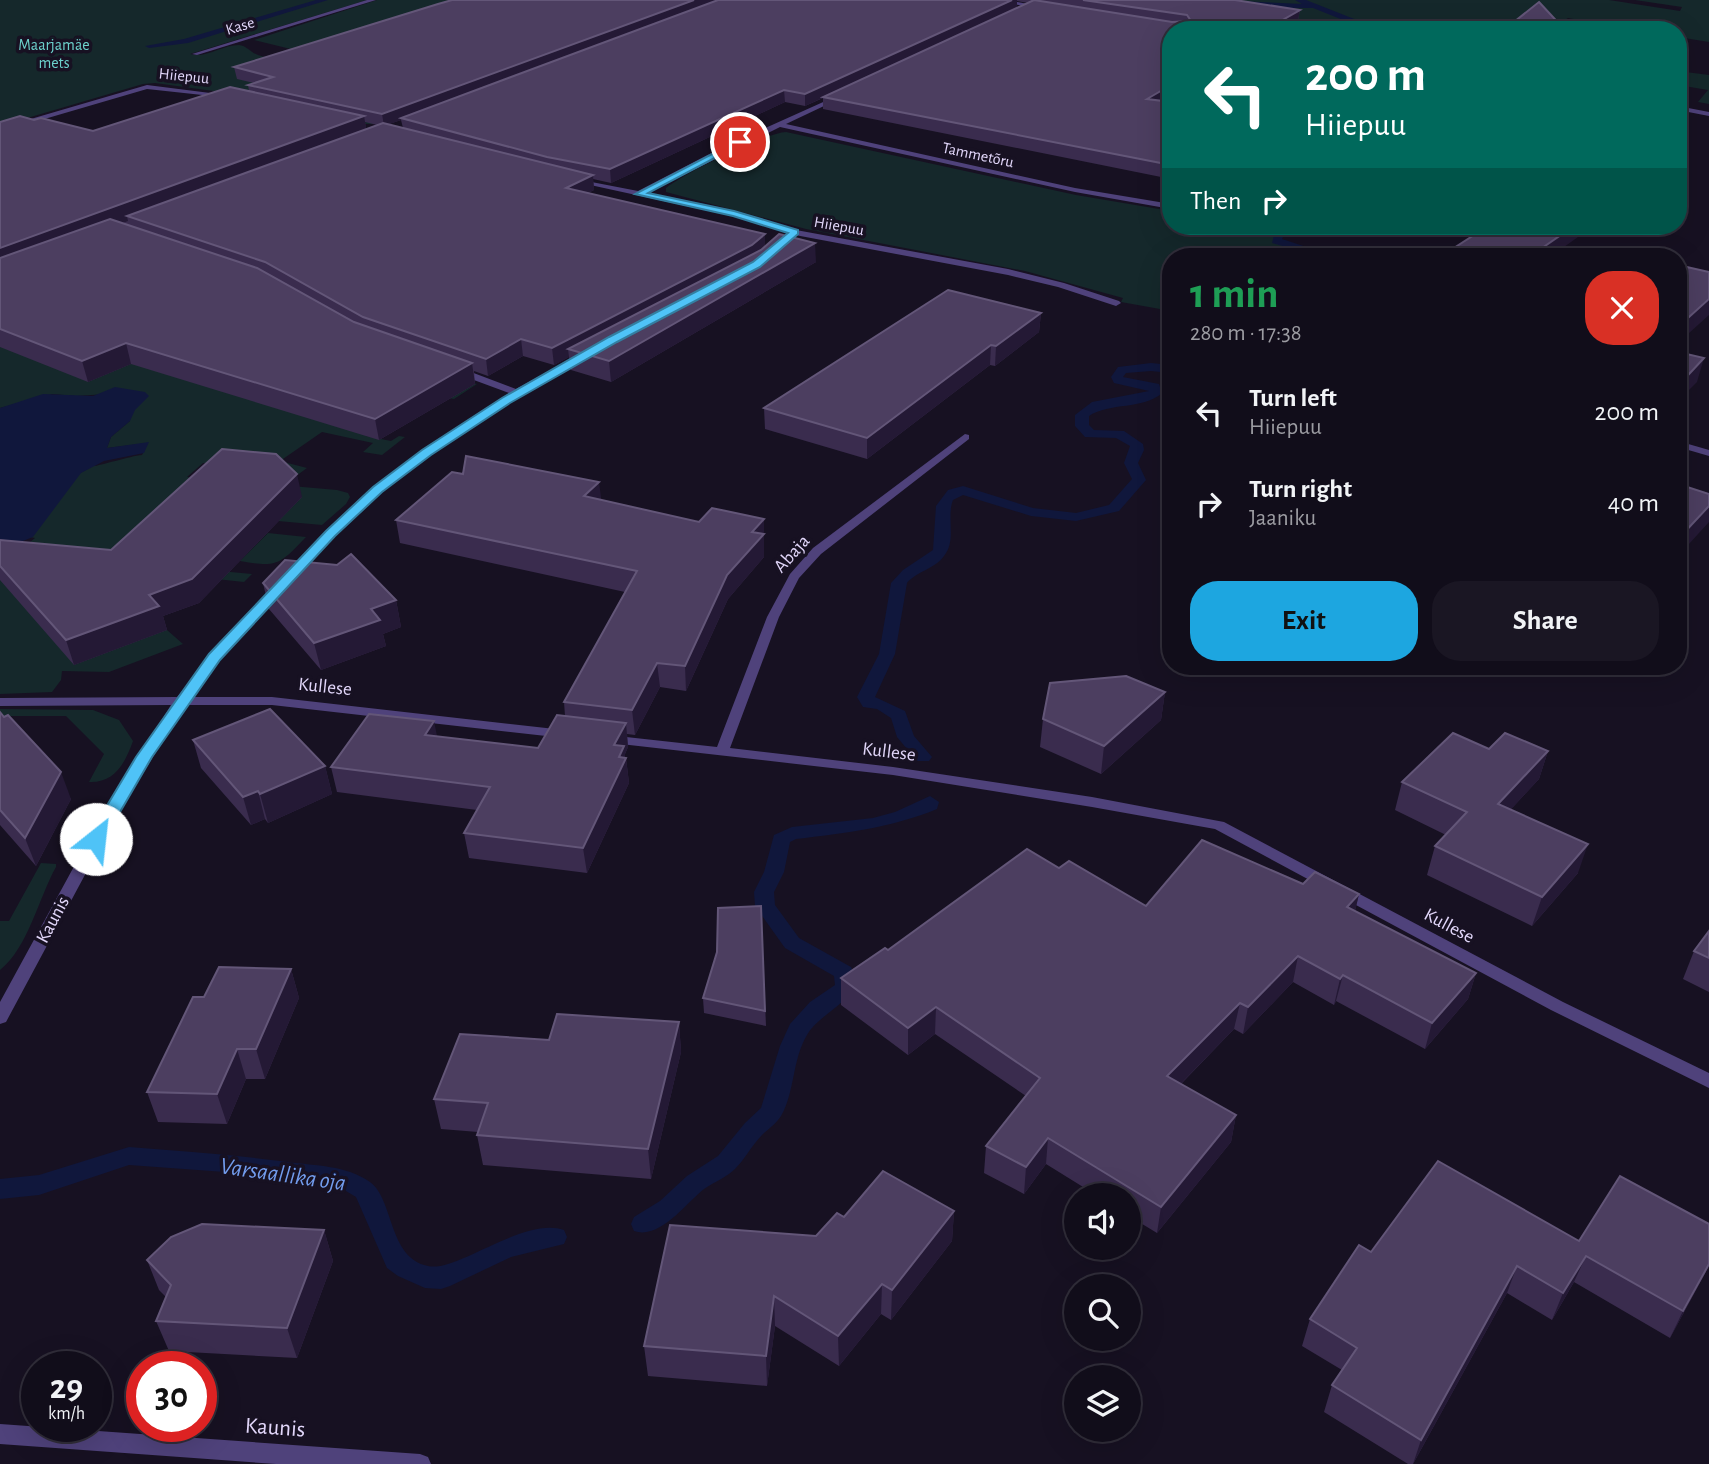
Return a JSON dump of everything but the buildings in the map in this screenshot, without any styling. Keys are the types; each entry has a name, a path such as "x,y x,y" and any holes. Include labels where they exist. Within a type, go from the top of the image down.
{"street":[{"name":"Kase","path":"195,54 373,0"},
{"path":"995,0 1046,8"},
{"path":"1020,11 1032,6"},
{"name":"Hiiepuu","path":"0,130 147,86 237,98"},
{"path":"639,194 853,90"},
{"path":"1687,110 1709,114"},
{"name":"Tammetõru","path":"779,125 1062,187 1162,205"},
{"name":"Hiiepuu","path":"560,177 734,214 790,236 984,267 1061,285 1116,303"},
{"name":"Kaunis","path":"0,1018 109,816 183,699 242,626 330,533 371,495 434,447 518,393 590,352"},
{"path":"453,369 518,393"},
{"name":"Abaja","path":"722,751 773,617 794,577 817,551 965,437"},
{"path":"1687,447 1709,453"},
{"name":"Kullese","path":"0,702 183,699 272,701 893,771 1219,825 1557,1006 1709,1081"},
{"name":"Kaunis","path":"0,1434 420,1464"}],"green space":[{"name":"Maarjamäe mets","path":"0,0 367,0 190,54 202,55 239,45 258,55 276,58 307,53 254,40 377,0 725,0 386,124 362,124 268,86 255,92 235,94 155,83 143,84 0,126"},
{"path":"1136,0 1609,0 1680,11 1682,7 1635,0 1709,0 1709,42 1687,38 1687,21 1584,21 1568,18 1564,21 1232,21"},
{"path":"1687,72 1709,75 1709,104 1698,102 1708,90 1687,86"},
{"path":"786,132 1076,195 1162,209 1162,235 1278,235 1276,241 1300,248 1162,248 1162,309 1121,302 1123,298 1025,271 806,229 666,192 666,188 706,164"},
{"path":"0,329 367,349 477,384 454,399 449,398 366,436 391,441 399,436 405,437 382,455 363,452 373,443 322,432 280,461 307,468 296,476 203,463 187,477 337,490 348,493 350,497 346,504 322,525 278,521 220,571 252,574 244,582 169,574 130,589 183,644 109,672 62,671 61,680 52,692 0,694 0,556 23,548 35,538 30,537 48,491 93,466 142,455 148,443 107,448 111,437 130,421 107,394 52,394 0,408"},
{"path":"268,533 306,537 278,562 263,564 240,561"},
{"path":"0,709 93,710 119,720 133,741 118,770 106,779 89,782 104,754 66,716 0,716"},
{"path":"41,863 56,864 56,867 26,936 0,970 0,921 9,921"}],"water":[{"path":"115,387 145,392 149,396 135,410 130,421 111,437 107,448 149,442 144,453 104,461 81,473 33,537 0,550 0,408 43,394 93,396"}],"waterway":[{"path":"149,46 185,41 324,0"},
{"path":"1222,0 1265,6 1313,6"},
{"name":"Varsaallika oja","path":"1299,0 1353,21"},
{"name":"Varsaallika oja","path":"1278,235 1276,241 1300,248"},
{"name":"Varsaallika oja","path":"923,757 906,737 899,715 882,705 869,703 866,697 885,661 899,583 908,573 933,560 941,550 943,514 947,498 963,490 1031,512 1076,517 1114,508 1121,503 1128,489 1139,480 1131,463 1137,450 1136,444 1119,434 1090,434 1082,426 1082,415 1097,405 1144,398 1156,393 1154,387 1118,380 1122,370 1162,368"},
{"name":"Varsaallika oja","path":"643,1224 668,1208 695,1183 726,1163 753,1129 771,1113 798,1030 818,1007 844,989 844,972 792,943 765,906 764,892 774,872 781,839 792,833 873,824 901,817 930,805 930,802"},
{"name":"Varsaallika oja","path":"0,1189 39,1185 129,1156 225,1163 346,1179 365,1191 396,1261 425,1277 441,1278 507,1248 555,1237"}],"route":[{"path":"96,839 144,757 196,680 330,533 377,490 411,463 506,400 613,339 757,265 795,232 752,218 639,194 740,142"}]}
